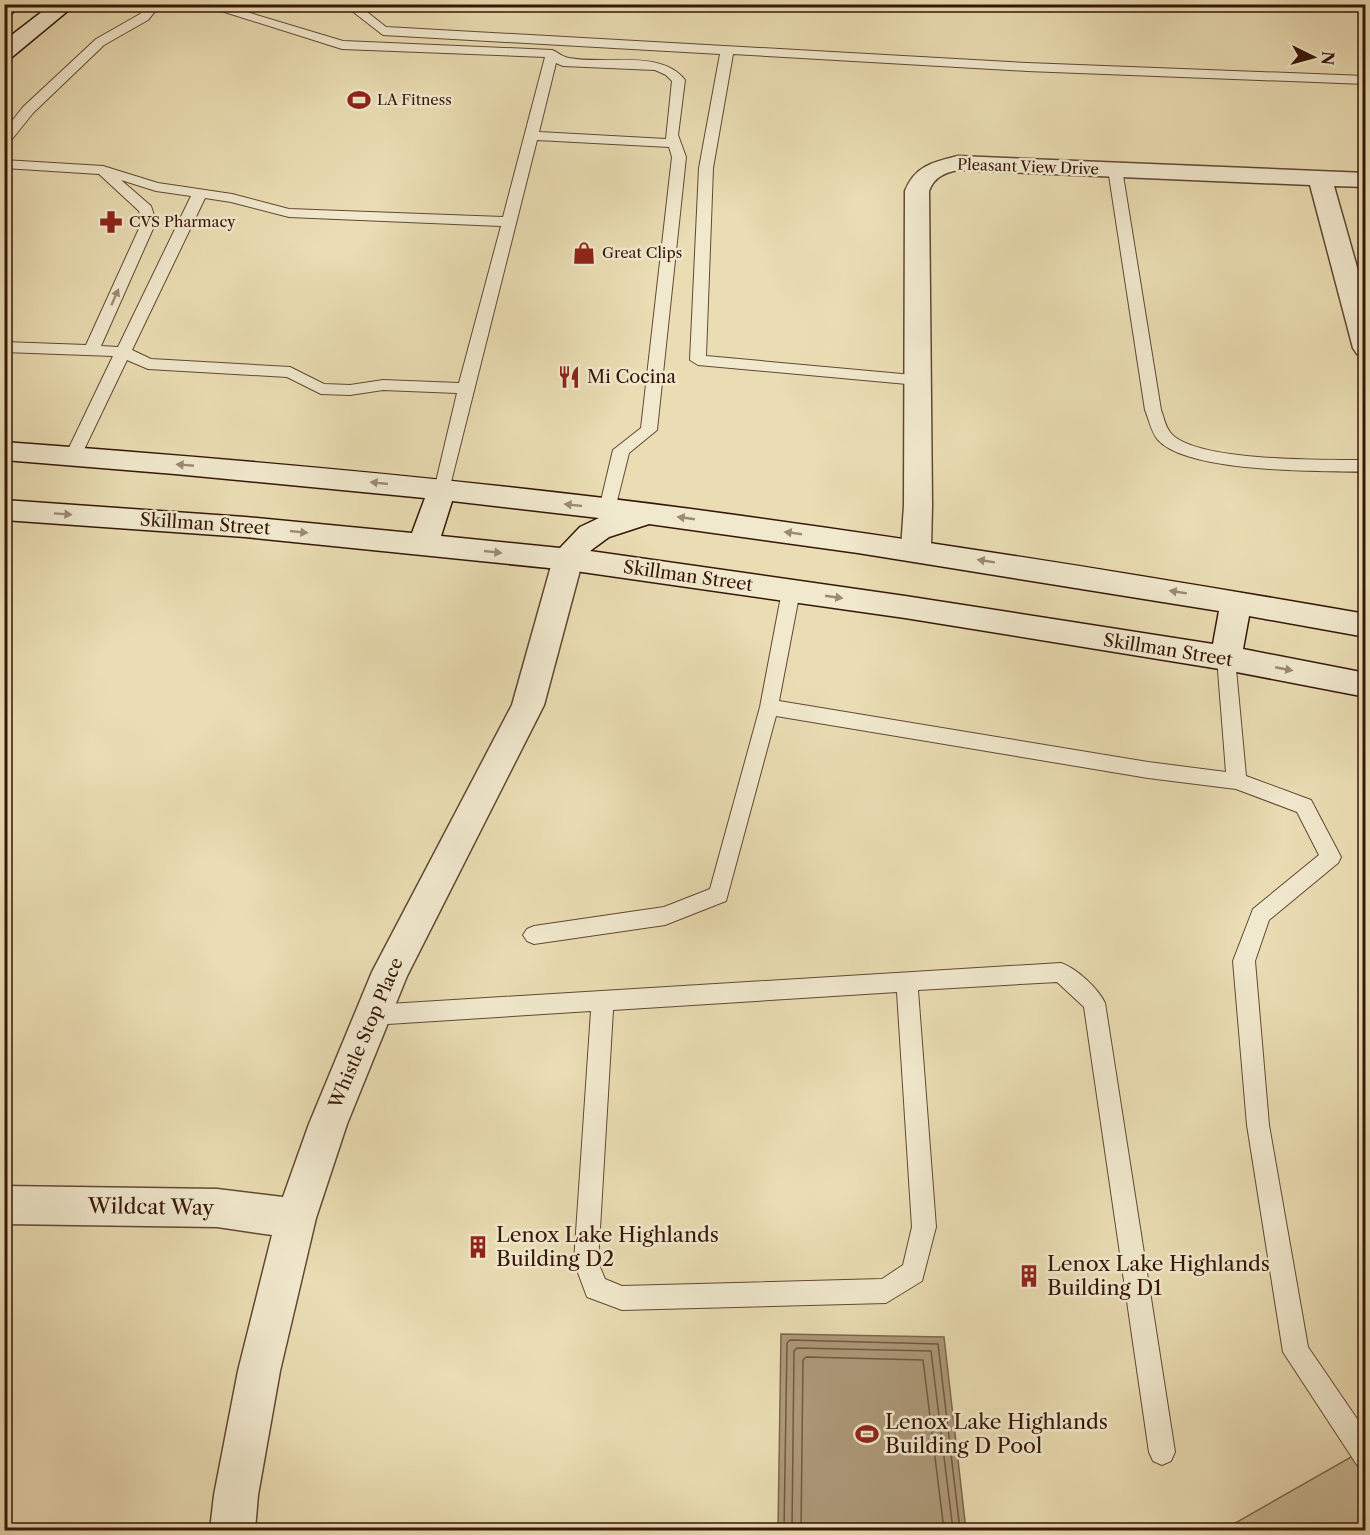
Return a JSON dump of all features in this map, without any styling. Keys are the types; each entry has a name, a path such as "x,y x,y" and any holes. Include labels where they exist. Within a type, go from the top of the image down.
{"main road":[{"path":"4,10 12,4"},
{"path":"4,52 66,4"},
{"name":"Pleasant View Drive","path":"916,549 918,505 917,191 921,178 934,168 958,162 1365,180"},
{"path":"1320,178 1365,348"},
{"path":"4,451 211,466 652,514 916,549 1236,602 1365,626"},
{"path":"423,545 442,490"},
{"name":"Skillman Street","path":"4,510 245,526 568,560 905,607 1226,658 1365,685"},
{"path":"568,560 580,541 604,527 652,514"},
{"name":"Whistle Stop Place","path":"232,1530 236,1495 260,1371 296,1218 328,1124 390,972 528,705 568,560"},
{"path":"1226,658 1236,602"},
{"name":"Wildcat Way","path":"4,1205 217,1208 296,1218"}],"lane":[{"path":"4,140 28,110 100,42 144,17 155,4"},
{"path":"205,4 342,45 552,54 563,62 657,66 671,72 679,81 670,135 679,157 649,430 621,450 608,509"},
{"path":"349,4 383,31 1027,67 1365,80"},
{"path":"727,51 706,168 698,360 918,380"},
{"path":"442,490 552,54"},
{"path":"531,136 674,143"},
{"path":"4,164 103,170 156,187 232,198 289,213 509,222"},
{"path":"1115,169 1153,410 1164,436 1181,448 1220,458 1365,466"},
{"path":"92,351 149,222 146,208 130,197 103,170"},
{"path":"74,456 200,193"},
{"path":"4,347 124,352 148,364 290,372 321,389 350,390 383,385 466,388"},
{"path":"534,935 665,916 719,895 770,707 791,591"},
{"path":"1226,658 1237,781"},
{"path":"770,707 1148,770 1237,781 1304,806 1331,857 1260,915 1244,961 1258,1125 1296,1352 1365,1456"},
{"path":"372,1015 1060,972 1095,1003 1162,1452"},
{"path":"603,1001 586,1262 596,1288 622,1298 886,1290 913,1272 924,1227 907,982"}],"shaded area":[{"path":"1365,1449 1365,1530 1223,1530"}],"water":[{"name":"Lenox Lake Highlands Building D Pool","path":"781,1334 944,1337 966,1530 778,1530"}],"place":[{"name":"LA Fitness","path":"359,100"},
{"name":"CVS Pharmacy","path":"111,222"},
{"name":"Great Clips","path":"584,253"},
{"name":"Mi Cocina","path":"569,377"},
{"name":"Lenox Lake Highlands Building D2","path":"478,1247"},
{"name":"Lenox Lake Highlands Building D1","path":"1029,1276"},
{"name":"Lenox Lake Highlands Building D Pool","path":"867,1434"}]}
